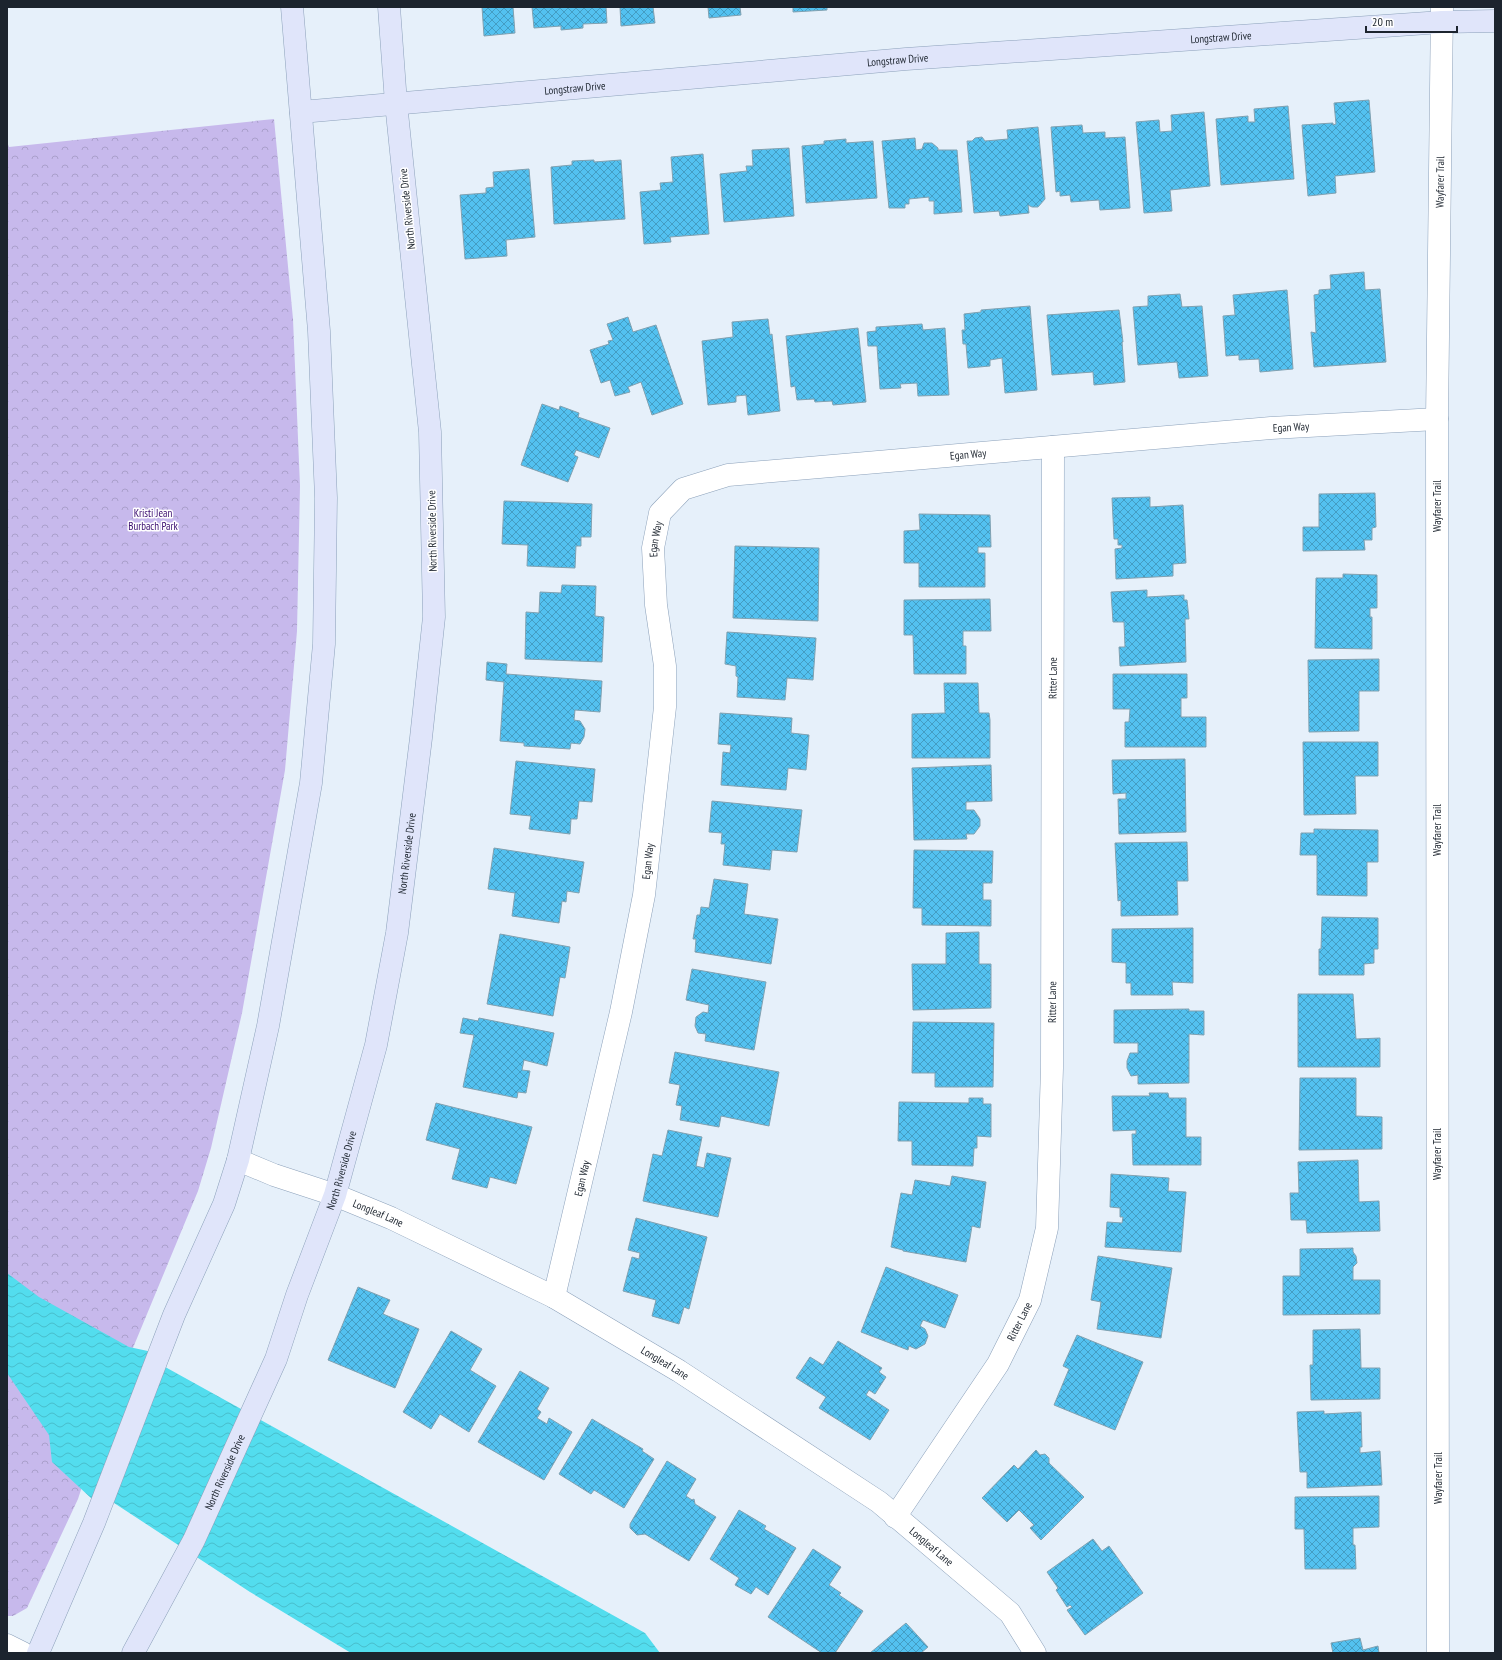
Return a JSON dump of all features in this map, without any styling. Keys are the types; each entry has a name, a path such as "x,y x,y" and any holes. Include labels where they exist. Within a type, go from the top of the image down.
{"main road":[{"path":"38,1653 94,1523 174,1315 224,1204 238,1160 268,1026 310,790 324,644 326,498 319,331 292,7"},
{"name":"North Riverside Drive","path":"133,1653 184,1559 276,1359 297,1295 335,1195 376,1046 397,933 434,617 430,432 396,103 389,7"},
{"name":"Longstraw Drive","path":"301,112 906,59 1442,15 1495,21"}],"street":[{"name":"Wayfarer Trail","path":"1438,1653 1437,419 1442,15"},
{"name":"Egan Way","path":"554,1298 621,1012 644,895 665,707 665,666 656,606 653,548 660,513 683,489 728,475 1271,428 1437,419"},
{"name":"Ritter Lane","path":"895,1517 998,1364 1030,1300 1047,1228 1052,1068 1053,447"},
{"name":"Longleaf Lane","path":"238,1160 274,1175 335,1195 391,1218 554,1298 679,1371 879,1502 1010,1612 1035,1653"},
{"path":"7,1646 23,1653"}],"green space":[{"name":"Kristi Jean Burbach Park","path":"274,119 293,319 300,486 297,631 285,770 242,1013 211,1148 198,1191 106,1413 78,1499 27,1608 13,1616 7,1616 7,142 9,147"}],"water":[{"path":"7,1273 39,1297 129,1347 162,1354 158,1363 645,1633 660,1653 351,1653 250,1592 108,1499 105,1511 52,1462 49,1435 7,1373"}],"building":[{"path":"482,7 513,7 515,33 484,36"},
{"path":"532,7 606,7 607,23 583,24 583,28 561,30 561,26 534,28"},
{"path":"620,7 653,7 655,23 621,26"},
{"path":"708,7 740,7 741,15 709,18"},
{"path":"793,7 827,7 827,10 793,12"},
{"path":"1369,100 1375,172 1335,176 1336,193 1308,196 1302,125 1336,124 1334,103"},
{"path":"1288,106 1294,179 1221,185 1216,119 1248,116 1248,122 1255,122 1254,109"},
{"path":"1204,112 1210,186 1170,190 1172,211 1144,213 1136,122 1159,120 1160,132 1172,131 1171,115"},
{"path":"1082,125 1083,133 1105,132 1105,138 1125,137 1130,208 1100,210 1099,200 1071,202 1070,195 1060,196 1060,191 1056,192 1051,127"},
{"path":"1038,127 1045,199 1038,207 1028,205 1029,213 1000,216 999,211 974,213 967,141 972,141 975,138 982,137 985,141 1008,139 1007,130"},
{"path":"915,138 916,150 922,149 924,143 932,143 938,148 938,150 957,150 962,212 934,214 934,201 929,201 929,197 909,199 909,204 905,204 905,208 889,208 882,141"},
{"path":"846,139 846,143 873,141 877,198 806,203 802,146 824,144 824,141"},
{"path":"789,148 794,216 724,222 720,174 747,171 746,166 753,166 752,150"},
{"path":"703,154 709,234 670,237 671,242 644,244 640,192 661,190 660,183 673,182 671,157"},
{"path":"594,160 594,162 621,160 625,219 554,224 551,167 572,165 572,161"},
{"path":"529,169 535,237 506,240 507,256 465,259 460,195 486,193 486,188 494,187 493,172"},
{"path":"1364,272 1365,290 1380,289 1386,362 1314,367 1311,332 1316,333 1314,295 1319,294 1319,290 1331,289 1330,275"},
{"path":"1287,290 1293,369 1260,372 1259,359 1239,360 1239,355 1226,356 1223,316 1235,315 1233,295"},
{"path":"1180,294 1182,307 1202,306 1208,376 1179,378 1177,362 1138,365 1133,307 1148,306 1148,296"},
{"path":"1030,306 1037,390 1005,393 1002,358 990,360 990,366 968,368 966,344 963,344 962,330 965,330 964,314 981,312 981,310"},
{"path":"1119,310 1123,342 1125,382 1094,385 1093,372 1052,375 1047,315"},
{"path":"628,317 633,332 656,325 683,404 652,415 641,382 628,387 630,392 615,396 610,380 601,383 590,350 609,344 608,341 613,340 607,324"},
{"path":"768,319 770,335 772,334 780,411 748,415 746,395 736,396 736,402 708,405 702,341 733,337 732,322"},
{"path":"922,324 923,330 945,328 949,395 918,396 917,383 900,384 901,388 880,389 877,346 868,346 867,332 876,331 876,327"},
{"path":"858,328 866,402 833,405 832,401 815,402 814,399 797,400 795,386 791,387 786,336"},
{"path":"542,404 559,410 560,406 579,413 578,417 610,428 599,458 576,450 574,455 578,457 568,482 521,465"},
{"path":"1375,493 1376,527 1372,528 1372,540 1364,540 1365,550 1303,551 1303,527 1319,527 1319,494"},
{"path":"1150,497 1150,507 1183,505 1186,563 1173,564 1173,576 1116,579 1115,549 1122,548 1122,545 1118,545 1118,539 1114,539 1112,498"},
{"path":"504,501 592,504 591,537 581,537 581,546 576,546 575,568 527,566 528,545 502,544"},
{"path":"919,514 990,515 991,547 978,547 978,553 985,553 985,587 919,587 919,563 904,563 904,531 920,530"},
{"path":"735,546 819,548 818,621 733,618"},
{"path":"1343,574 1377,575 1377,608 1370,608 1370,617 1372,617 1372,649 1315,648 1316,578 1343,578"},
{"path":"562,585 596,586 595,616 604,617 602,662 525,659 526,612 539,613 540,592 561,593"},
{"path":"1147,590 1147,597 1184,595 1184,600 1187,600 1189,619 1185,619 1186,662 1120,666 1119,647 1125,647 1124,622 1113,622 1111,592"},
{"path":"990,599 991,631 963,631 963,646 966,646 966,674 914,674 913,635 904,635 904,600"},
{"path":"727,632 816,638 813,680 787,678 785,700 737,697 738,677 736,676 736,666 725,664"},
{"path":"1379,659 1379,691 1359,691 1359,731 1309,732 1308,660"},
{"path":"487,662 507,664 506,674 602,681 600,712 575,710 574,720 580,721 585,729 584,737 580,744 571,743 570,749 524,746 524,743 500,741 504,682 486,680"},
{"path":"1113,674 1187,674 1187,698 1181,698 1181,717 1206,717 1206,747 1125,747 1125,722 1129,722 1130,709 1113,709"},
{"path":"944,683 978,683 979,713 989,713 990,758 912,758 912,714 945,713"},
{"path":"720,713 792,718 791,733 809,735 806,770 788,768 786,790 721,785 723,752 730,753 731,745 718,744"},
{"path":"1303,742 1378,742 1378,776 1355,776 1356,814 1304,815"},
{"path":"1185,759 1186,832 1119,834 1118,799 1126,799 1126,793 1113,794 1112,760"},
{"path":"516,761 595,769 592,802 579,801 577,819 571,819 570,834 529,829 531,816 510,814"},
{"path":"991,765 992,801 966,802 966,810 974,810 980,819 980,826 974,834 966,834 967,839 914,840 912,768"},
{"path":"712,801 802,810 797,852 772,850 770,870 723,865 725,844 721,844 722,833 709,832"},
{"path":"1314,829 1378,830 1378,862 1367,862 1367,896 1317,895 1317,855 1300,855 1301,833 1314,833"},
{"path":"1187,842 1188,881 1177,881 1178,915 1121,916 1121,900 1118,901 1115,843"},
{"path":"494,848 584,862 579,893 567,891 566,902 562,901 559,923 512,916 515,893 488,889"},
{"path":"914,850 993,851 992,883 983,883 983,900 991,900 991,926 922,925 922,908 913,908"},
{"path":"714,879 748,884 744,914 778,919 771,964 695,952 696,939 693,939 697,915 700,915 701,907 709,908"},
{"path":"1322,917 1378,918 1378,949 1374,949 1374,963 1364,964 1364,975 1319,975 1319,949 1321,949"},
{"path":"1193,928 1193,983 1172,982 1173,995 1131,995 1131,983 1126,983 1126,963 1112,962 1112,929"},
{"path":"979,932 979,964 991,964 991,1008 913,1010 912,964 946,964 946,933"},
{"path":"500,934 570,947 565,978 560,977 553,1016 487,1004"},
{"path":"692,969 766,982 754,1050 705,1041 706,1034 698,1033 695,1026 696,1017 703,1012 708,1013 709,1005 686,1000"},
{"path":"1298,994 1353,994 1356,1039 1380,1038 1380,1067 1298,1067"},
{"path":"1189,1009 1189,1011 1204,1011 1204,1035 1189,1034 1189,1083 1138,1084 1138,1075 1131,1076 1127,1068 1127,1061 1130,1053 1138,1053 1138,1043 1114,1043 1114,1010"},
{"path":"463,1018 478,1021 479,1018 554,1033 547,1066 524,1060 522,1070 530,1071 526,1093 518,1092 517,1098 463,1087 474,1035 460,1033"},
{"path":"913,1022 994,1023 993,1087 935,1087 935,1073 912,1073"},
{"path":"675,1052 779,1072 769,1126 721,1116 719,1127 680,1120 682,1106 676,1105 680,1085 669,1083"},
{"path":"1300,1078 1356,1078 1356,1116 1382,1117 1382,1149 1299,1150"},
{"path":"1149,1093 1168,1093 1169,1098 1186,1098 1186,1137 1201,1137 1201,1165 1133,1165 1132,1134 1136,1134 1136,1130 1113,1131 1112,1096 1150,1096"},
{"path":"969,1098 983,1098 983,1104 991,1104 991,1137 977,1136 977,1148 974,1148 973,1166 912,1165 912,1141 898,1141 899,1102 969,1103"},
{"path":"436,1103 532,1127 516,1184 490,1177 487,1188 452,1179 460,1149 426,1140"},
{"path":"668,1130 702,1137 696,1166 704,1168 707,1153 731,1158 718,1217 643,1201 653,1154 662,1156"},
{"path":"1358,1160 1359,1202 1379,1201 1380,1231 1307,1233 1306,1220 1291,1220 1290,1193 1299,1193 1298,1162"},
{"path":"1111,1174 1169,1178 1168,1191 1186,1192 1181,1252 1105,1247 1107,1222 1122,1223 1123,1217 1120,1217 1120,1208 1110,1207"},
{"path":"952,1176 986,1182 980,1228 972,1226 966,1262 903,1251 891,1247 901,1193 912,1195 915,1180 950,1186"},
{"path":"636,1218 707,1237 689,1309 684,1307 679,1324 652,1316 656,1300 623,1291 632,1257 639,1259 640,1253 628,1250"},
{"path":"1353,1248 1357,1263 1353,1267 1353,1280 1380,1280 1380,1314 1283,1315 1283,1276 1300,1276 1300,1249"},
{"path":"1098,1256 1172,1268 1161,1338 1097,1329 1101,1302 1091,1300"},
{"path":"886,1267 958,1295 945,1328 923,1320 920,1326 925,1329 928,1336 925,1344 916,1349 909,1346 908,1350 861,1332"},
{"path":"358,1287 390,1300 383,1314 419,1329 395,1388 328,1360"},
{"path":"1360,1329 1361,1368 1380,1368 1380,1399 1311,1400 1310,1365 1313,1365 1313,1330"},
{"path":"451,1331 482,1349 470,1370 496,1386 469,1432 440,1414 431,1429 403,1412"},
{"path":"1077,1335 1143,1362 1115,1430 1054,1405 1069,1369 1063,1366"},
{"path":"838,1341 882,1368 879,1372 886,1377 875,1394 869,1390 866,1395 889,1410 870,1440 819,1408 826,1397 796,1378 810,1357 823,1365"},
{"path":"520,1371 549,1388 537,1409 541,1412 537,1418 547,1424 549,1418 572,1432 544,1480 478,1442"},
{"path":"1324,1411 1324,1414 1361,1412 1362,1447 1360,1447 1360,1453 1380,1451 1382,1485 1307,1488 1307,1472 1300,1472 1297,1412"},
{"path":"592,1419 643,1449 642,1451 654,1459 624,1508 594,1490 591,1494 559,1474"},
{"path":"1036,1450 1040,1455 1045,1454 1049,1458 1049,1463 1084,1497 1041,1540 1030,1528 1034,1525 1019,1510 1007,1522 982,1498 1014,1465 1018,1469"},
{"path":"667,1461 696,1479 686,1496 692,1500 694,1499 695,1504 716,1517 689,1561 645,1534 637,1535 630,1528 630,1524"},
{"path":"1379,1496 1379,1527 1353,1528 1353,1545 1355,1545 1356,1569 1305,1569 1304,1529 1295,1529 1295,1497"},
{"path":"739,1510 766,1526 764,1529 796,1548 768,1595 756,1587 751,1594 735,1585 739,1578 710,1559"},
{"path":"1093,1539 1102,1551 1109,1546 1143,1593 1085,1635 1067,1610 1072,1607 1070,1605 1067,1607 1056,1590 1058,1588 1047,1572"},
{"path":"813,1549 841,1567 829,1585 841,1593 839,1595 863,1611 835,1653 822,1653 768,1617"},
{"path":"906,1623 928,1647 921,1653 870,1653"},
{"path":"1360,1638 1363,1650 1378,1646 1379,1653 1333,1653 1331,1643"}]}
